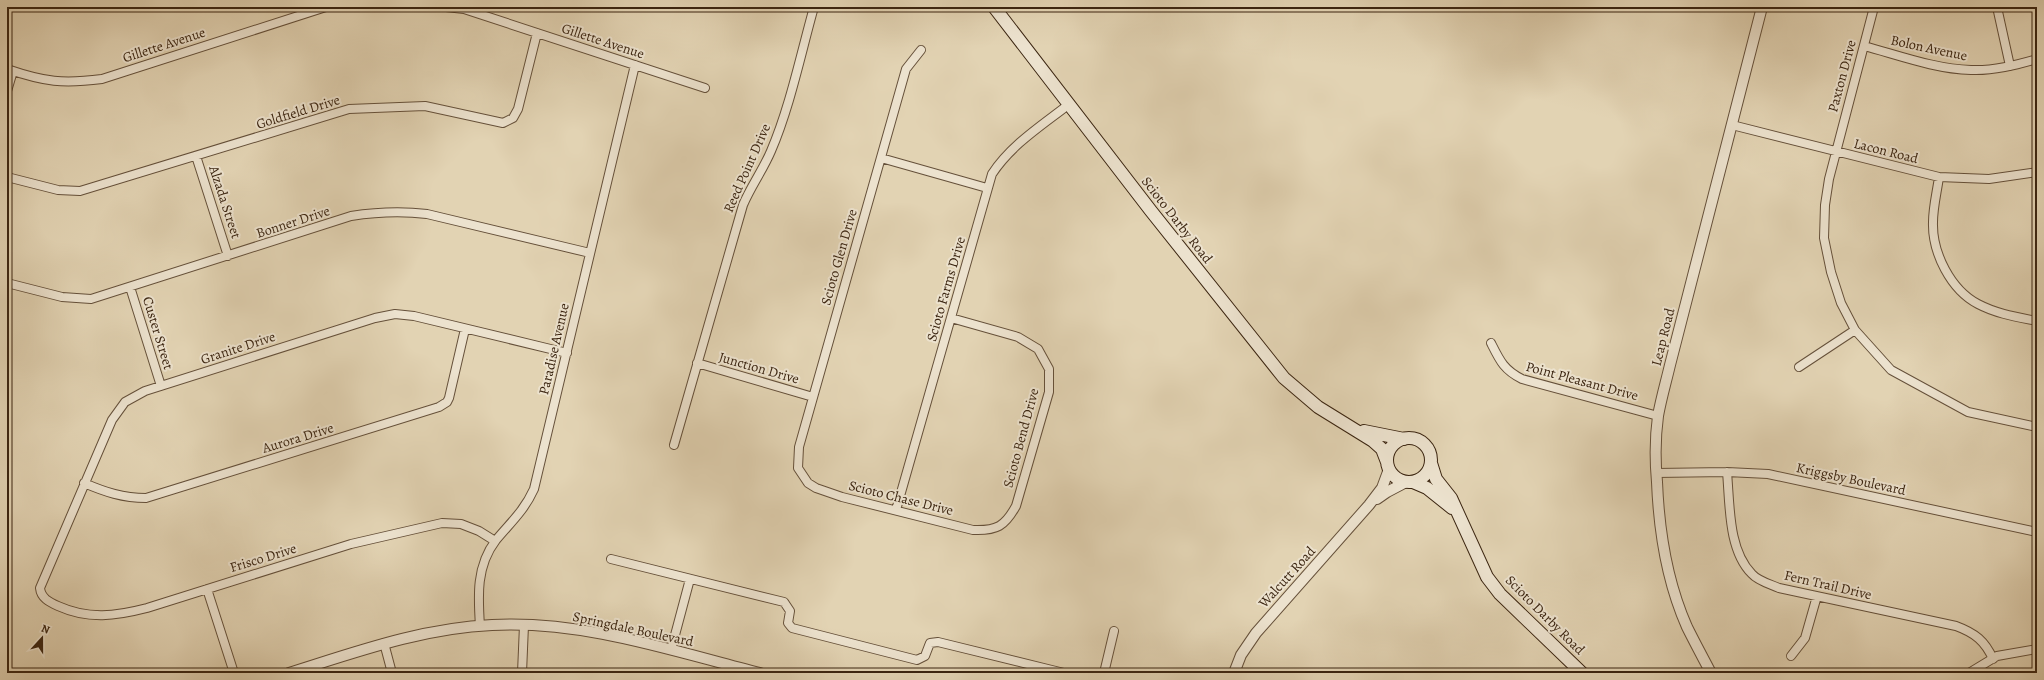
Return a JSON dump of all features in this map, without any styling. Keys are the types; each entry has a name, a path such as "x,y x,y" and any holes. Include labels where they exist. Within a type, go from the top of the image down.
{"main road":[{"name":"Scioto Darby Road","path":"994,7 1068,105 1284,378 1318,408 1357,430 1373,441 1382,449 1388,466"},
{"name":"Scioto Darby Road","path":"1357,430 1404,439"},
{"path":"1411,438 1425,444 1429,450 1431,464 1425,476 1409,482 1394,476 1388,466 1391,447 1404,439 1411,438"},
{"name":"Scioto Darby Road","path":"1431,464 1436,479 1451,498 1456,512 1487,577 1500,594 1582,673"},
{"name":"Scioto Darby Road","path":"1409,482 1426,488 1456,512"}],"street":[{"name":"Gillette Avenue","path":"446,7 464,9 705,88"},
{"name":"Reed Point Drive","path":"674,445 743,205 750,188 771,152 779,130 814,7"},
{"name":"Leap Road","path":"1711,673 1687,626 1670,575 1659,523 1655,453 1658,416 1762,7"},
{"name":"Paxton Drive","path":"1874,7 1836,152 1825,206 1824,238 1830,272 1841,303 1855,330 1891,370 1968,412 2037,427"},
{"path":"1997,7 2010,66"},
{"name":"Gillette Avenue","path":"10,70 40,80 70,83 102,79 321,8"},
{"name":"Goldfield Drive","path":"7,177 58,190 80,191 349,110 425,106 503,123 512,118 518,109 537,33"},
{"name":"Bolon Avenue","path":"1864,46 1954,68 1971,70 2010,66 2037,59"},
{"name":"Scioto Glen Drive","path":"802,475 797,461 797,453 906,69 921,50"},
{"name":"Paradise Avenue","path":"480,626 478,592 483,568 495,542 527,504 534,489 635,65"},
{"path":"7,91 10,70"},
{"name":"Scioto Farms Drive","path":"896,510 987,188 995,170 1014,147 1068,105"},
{"name":"Lacon Road","path":"1732,125 1939,177 1989,179 2037,172"},
{"name":"Alzada Street","path":"196,156 228,256"},
{"path":"881,158 987,188"},
{"path":"1939,177 1933,223 1938,257 1956,287 1977,304 2002,314 2037,321"},
{"name":"Bonner Drive","path":"7,283 62,297 91,299 350,216 375,212 427,214 590,253"},
{"name":"Custer Street","path":"130,287 161,386"},
{"name":"Granite Drive","path":"41,594 41,582 112,420 125,402 145,391 375,318 395,314 414,316 566,353"},
{"name":"Scioto Bend Drive","path":"951,318 1018,337 1038,349 1049,369 1049,392 1016,506 1010,517 1000,526"},
{"name":"Aurora Drive","path":"84,483 122,497 146,498 439,407 447,402 449,398 465,329"},
{"path":"1799,367 1855,330"},
{"name":"Point Pleasant Drive","path":"1491,343 1500,362 1510,373 1522,379 1658,416"},
{"name":"Junction Drive","path":"698,363 813,397"},
{"name":"Walcutt Road","path":"1234,673 1241,655 1256,633 1370,505 1382,488 1388,466"},
{"name":"Kriggsby Boulevard","path":"1656,473 1727,472 1768,474 2037,532"},
{"name":"Fern Trail Drive","path":"1727,472 1735,546 1740,560 1753,575 1765,582 1817,596 1956,626 1979,637 1988,646 1993,659"},
{"name":"Scioto Chase Drive","path":"802,475 816,488 842,497 973,530 987,530 1000,526"},
{"name":"Walcutt Road","path":"1370,505 1387,492 1409,482"},
{"name":"Frisco Drive","path":"41,594 45,599 67,610 99,616 117,615 147,608 351,544 442,523 461,524 479,531 495,542"},
{"path":"611,559 784,602 790,611 788,623 792,628 917,660 925,656 930,644 938,642 1064,673"},
{"path":"670,650 690,579"},
{"path":"207,589 234,673"},
{"path":"1791,656 1805,638 1817,596"},
{"path":"522,673 524,625"},
{"name":"Springdale Boulevard","path":"289,673 384,644 430,632 480,626 524,625 578,630 670,650 753,672"},
{"path":"1104,673 1114,632"},
{"path":"384,644 392,673"},
{"path":"1969,673 1993,659 2037,649"}]}
